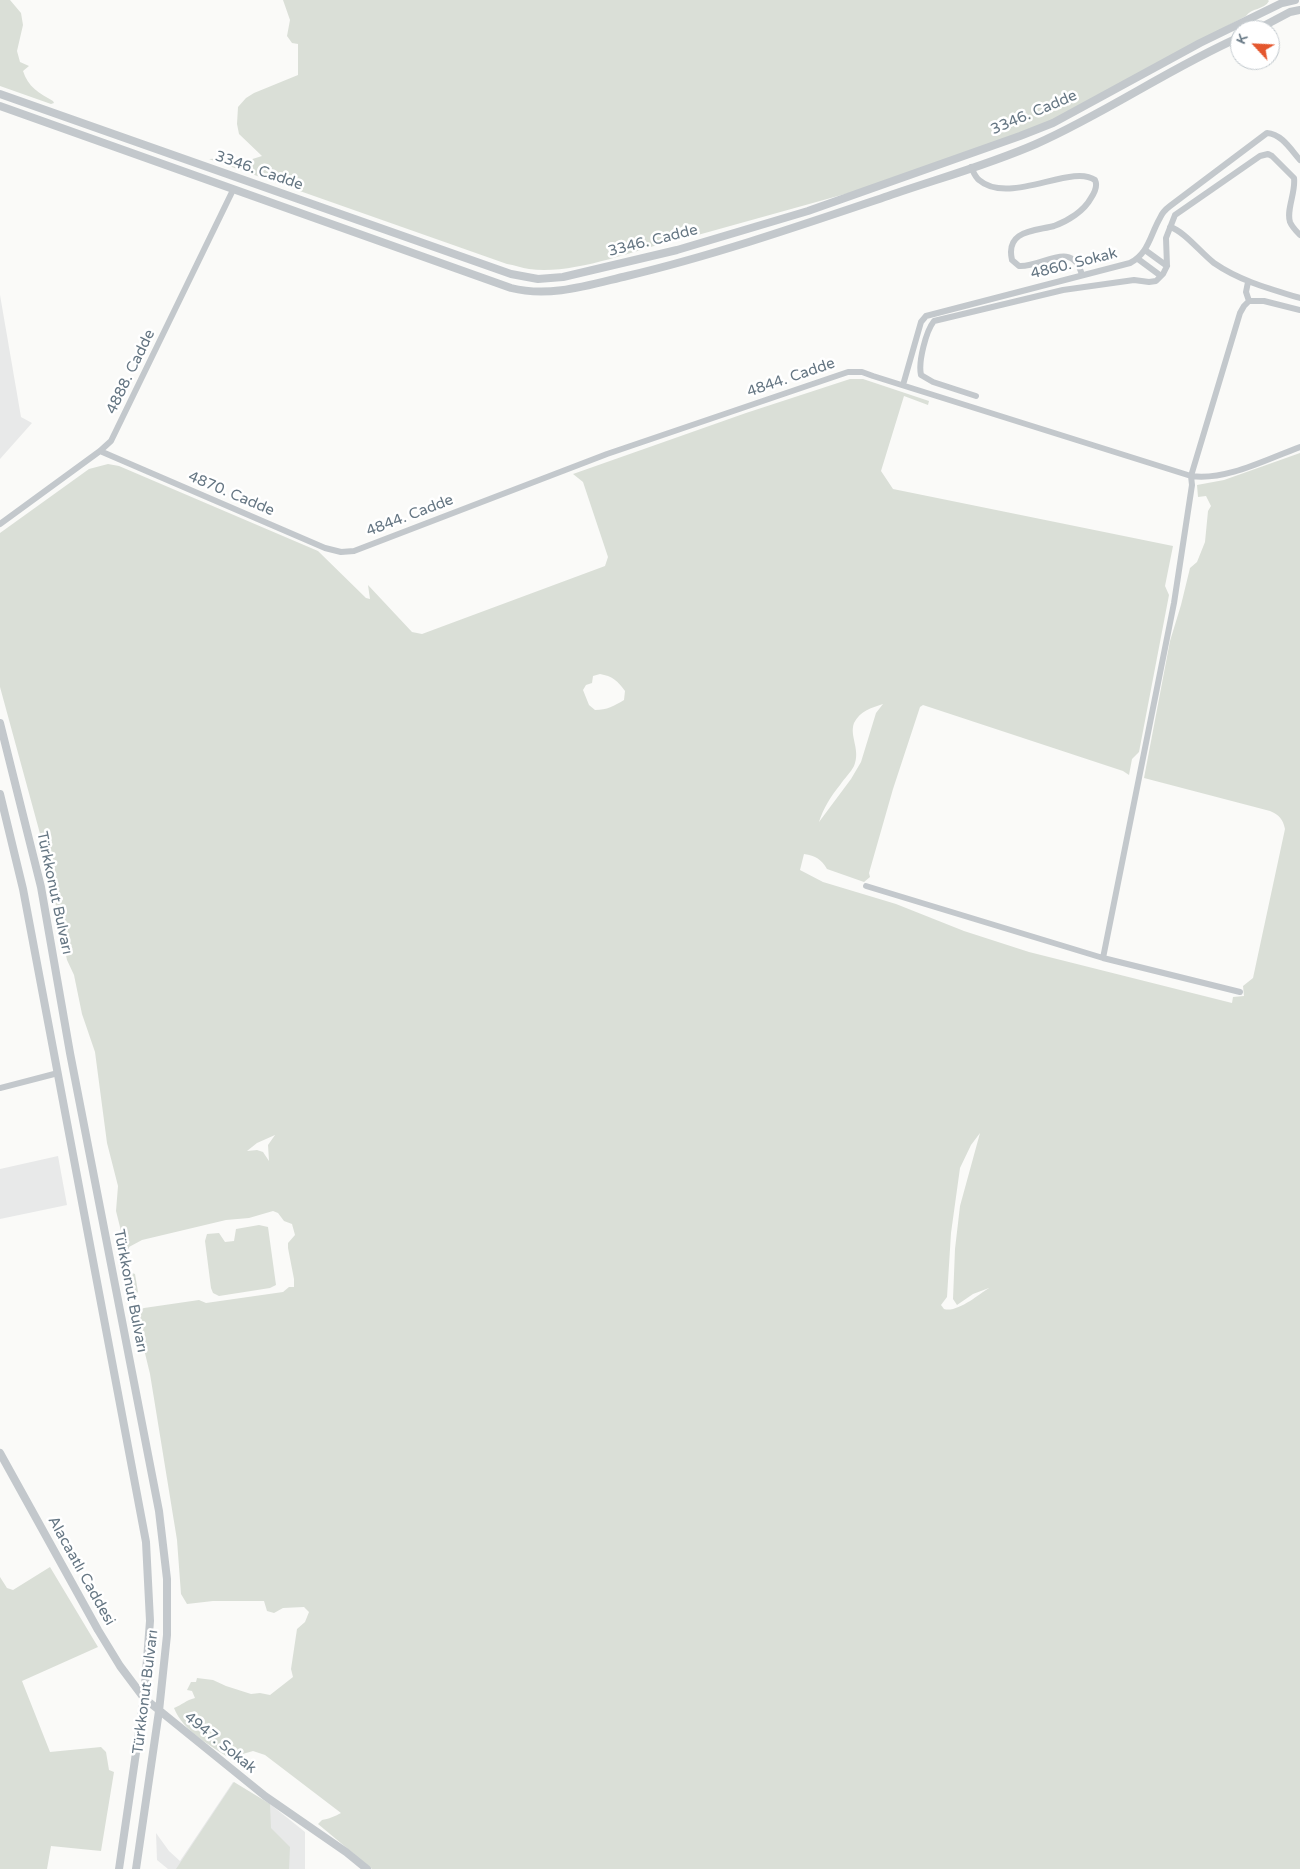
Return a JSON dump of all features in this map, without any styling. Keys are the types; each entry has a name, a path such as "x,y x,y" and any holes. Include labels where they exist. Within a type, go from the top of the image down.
{"street":[{"name":"3346. Cadde","path":"0,94 511,274 538,279 554,278 677,250 808,211 1020,136 1074,112 1279,2 1295,0"},
{"path":"1279,2 1290,12"},
{"path":"1275,20 1290,12 1300,10"},
{"name":"3346. Cadde","path":"0,106 511,288 545,292 568,290 676,264 816,221 1034,144 1069,128 1187,63 1230,42"},
{"name":"4860. Sokak","path":"903,385 921,322 926,316 1130,263 1138,259 1150,242 1160,217 1170,206 1268,133 1274,133 1284,140 1300,160"},
{"path":"976,396 933,382 921,375 920,368 929,327 934,321 1063,290 1134,280 1156,281 1166,266 1166,238 1175,215 1260,156 1268,154 1277,160 1294,178 1290,222 1300,235"},
{"path":"971,167 978,179 989,185 1002,188 1034,186 1078,176 1087,176 1095,180 1096,188 1081,210 1054,226 1026,231 1016,239 1011,250 1012,260 1019,266 1028,266 1058,256 1069,257 1078,264 1082,275"},
{"name":"4888. Cadde","path":"0,524 100,451 114,437 233,190"},
{"path":"1170,227 1181,232 1215,264 1248,282 1300,298"},
{"path":"1145,250 1166,266"},
{"path":"1138,259 1161,276"},
{"path":"1248,282 1246,292 1249,301"},
{"path":"1104,958 1174,603 1192,485 1191,476 1240,313 1249,301 1264,300 1300,310"},
{"name":"4844. Cadde","path":"354,551 607,454 848,372 862,372 1202,478 1228,473 1300,447"},
{"name":"4870. Cadde","path":"100,451 325,548 341,552 354,551"},
{"name":"Türkkonut Bulvarı","path":"0,723 41,887 70,1053 159,1511 167,1578 168,1615 159,1711 136,1869"},
{"name":"Türkkonut Bulvarı","path":"0,794 3,815 23,889 146,1542 150,1621 144,1698 119,1869"},
{"path":"866,886 1104,958 1240,992"},
{"path":"0,1088 58,1073"},
{"name":"Alacaatlı Caddesi","path":"0,1453 105,1643 144,1698 159,1711"},
{"name":"4947. Sokak","path":"159,1711 265,1796 346,1852 367,1869"}],"shaded area":[{"path":"0,0 10,0 21,13 23,25 17,51 20,62 29,66 23,71 25,77 35,89 54,103 51,104 0,86"},
{"path":"283,0 1269,1 1264,6 1248,13 1238,20 1230,20 1230,24 1071,114 899,179 687,238 692,224 685,225 676,230 672,241 582,266 546,270 529,269 507,264 209,159 227,158 243,162 262,156 239,134 237,124 238,107 246,98 254,93 298,75 298,44 292,43 287,36 290,20"},
{"path":"0,295 21,417 32,423 0,459"},
{"path":"850,379 863,379 929,401 928,405 904,396 881,471 893,489 1173,546 1165,586 1169,595 1139,752 1132,759 1129,775 1123,771 923,705 920,707 893,789 869,873 870,877 864,882 827,869 818,858 804,854 800,870 823,882 896,904 964,931 1029,952 1232,1003 1233,997 1244,996 1243,986 1253,978 1285,829 1282,820 1270,811 1144,778 1170,641 1190,568 1197,562 1205,542 1208,511 1211,506 1206,496 1198,497 1197,485 1224,480 1300,453 1300,1869 372,1869 318,1824 322,1820 341,1813 265,1755 253,1751 229,1758 190,1730 174,1708 195,1698 192,1691 187,1690 191,1682 196,1682 197,1678 213,1680 251,1694 270,1695 293,1677 291,1669 297,1629 305,1622 309,1612 304,1607 283,1608 274,1613 267,1611 264,1601 213,1601 187,1604 181,1594 177,1540 150,1374 134,1314 136,1311 144,1308 199,1300 206,1303 283,1292 289,1287 294,1287 288,1243 295,1235 292,1224 284,1221 278,1213 273,1211 249,1218 226,1220 142,1240 129,1247 127,1253 121,1250 119,1240 122,1235 116,1211 118,1186 107,1143 95,1052 82,1014 74,975 67,960 45,852 0,687 0,533 89,469 108,464 119,466 318,551 366,598 370,599 368,585 412,632 422,634 605,566 608,557 583,482 573,474 746,413","holes":["600,674 608,676 620,684 625,691 624,700 610,707 595,710 589,705 583,690 586,685 592,683 593,676","883,704 876,713 861,762 851,779 819,822 830,798 854,766 856,760 853,733 854,723 856,719 870,709","980,1133 960,1206 955,1249 953,1299 957,1305 973,1294 989,1288 961,1306 949,1310 944,1309 941,1305 947,1297 951,1233 960,1168 971,1145","275,1135 268,1145 269,1161 263,1152 257,1150 247,1151 257,1143"]},
{"path":"58,1156 67,1205 0,1219 0,1169"},
{"path":"259,1225 268,1227 276,1285 270,1288 219,1296 213,1293 205,1241 207,1234 219,1233 225,1242 234,1241 236,1229"},
{"path":"123,1270 135,1274 138,1292 129,1298"},
{"path":"50,1567 98,1647 22,1681 50,1752 101,1747 106,1752 109,1770 114,1772 101,1851 51,1846 47,1869 0,1869 0,1577 7,1588 13,1590"},
{"path":"233,1782 270,1804 305,1832 305,1869 168,1869 157,1860 156,1833 169,1851 180,1861"},
{"path":"234,1782 270,1804 271,1828 290,1847 289,1869 176,1869"}]}
